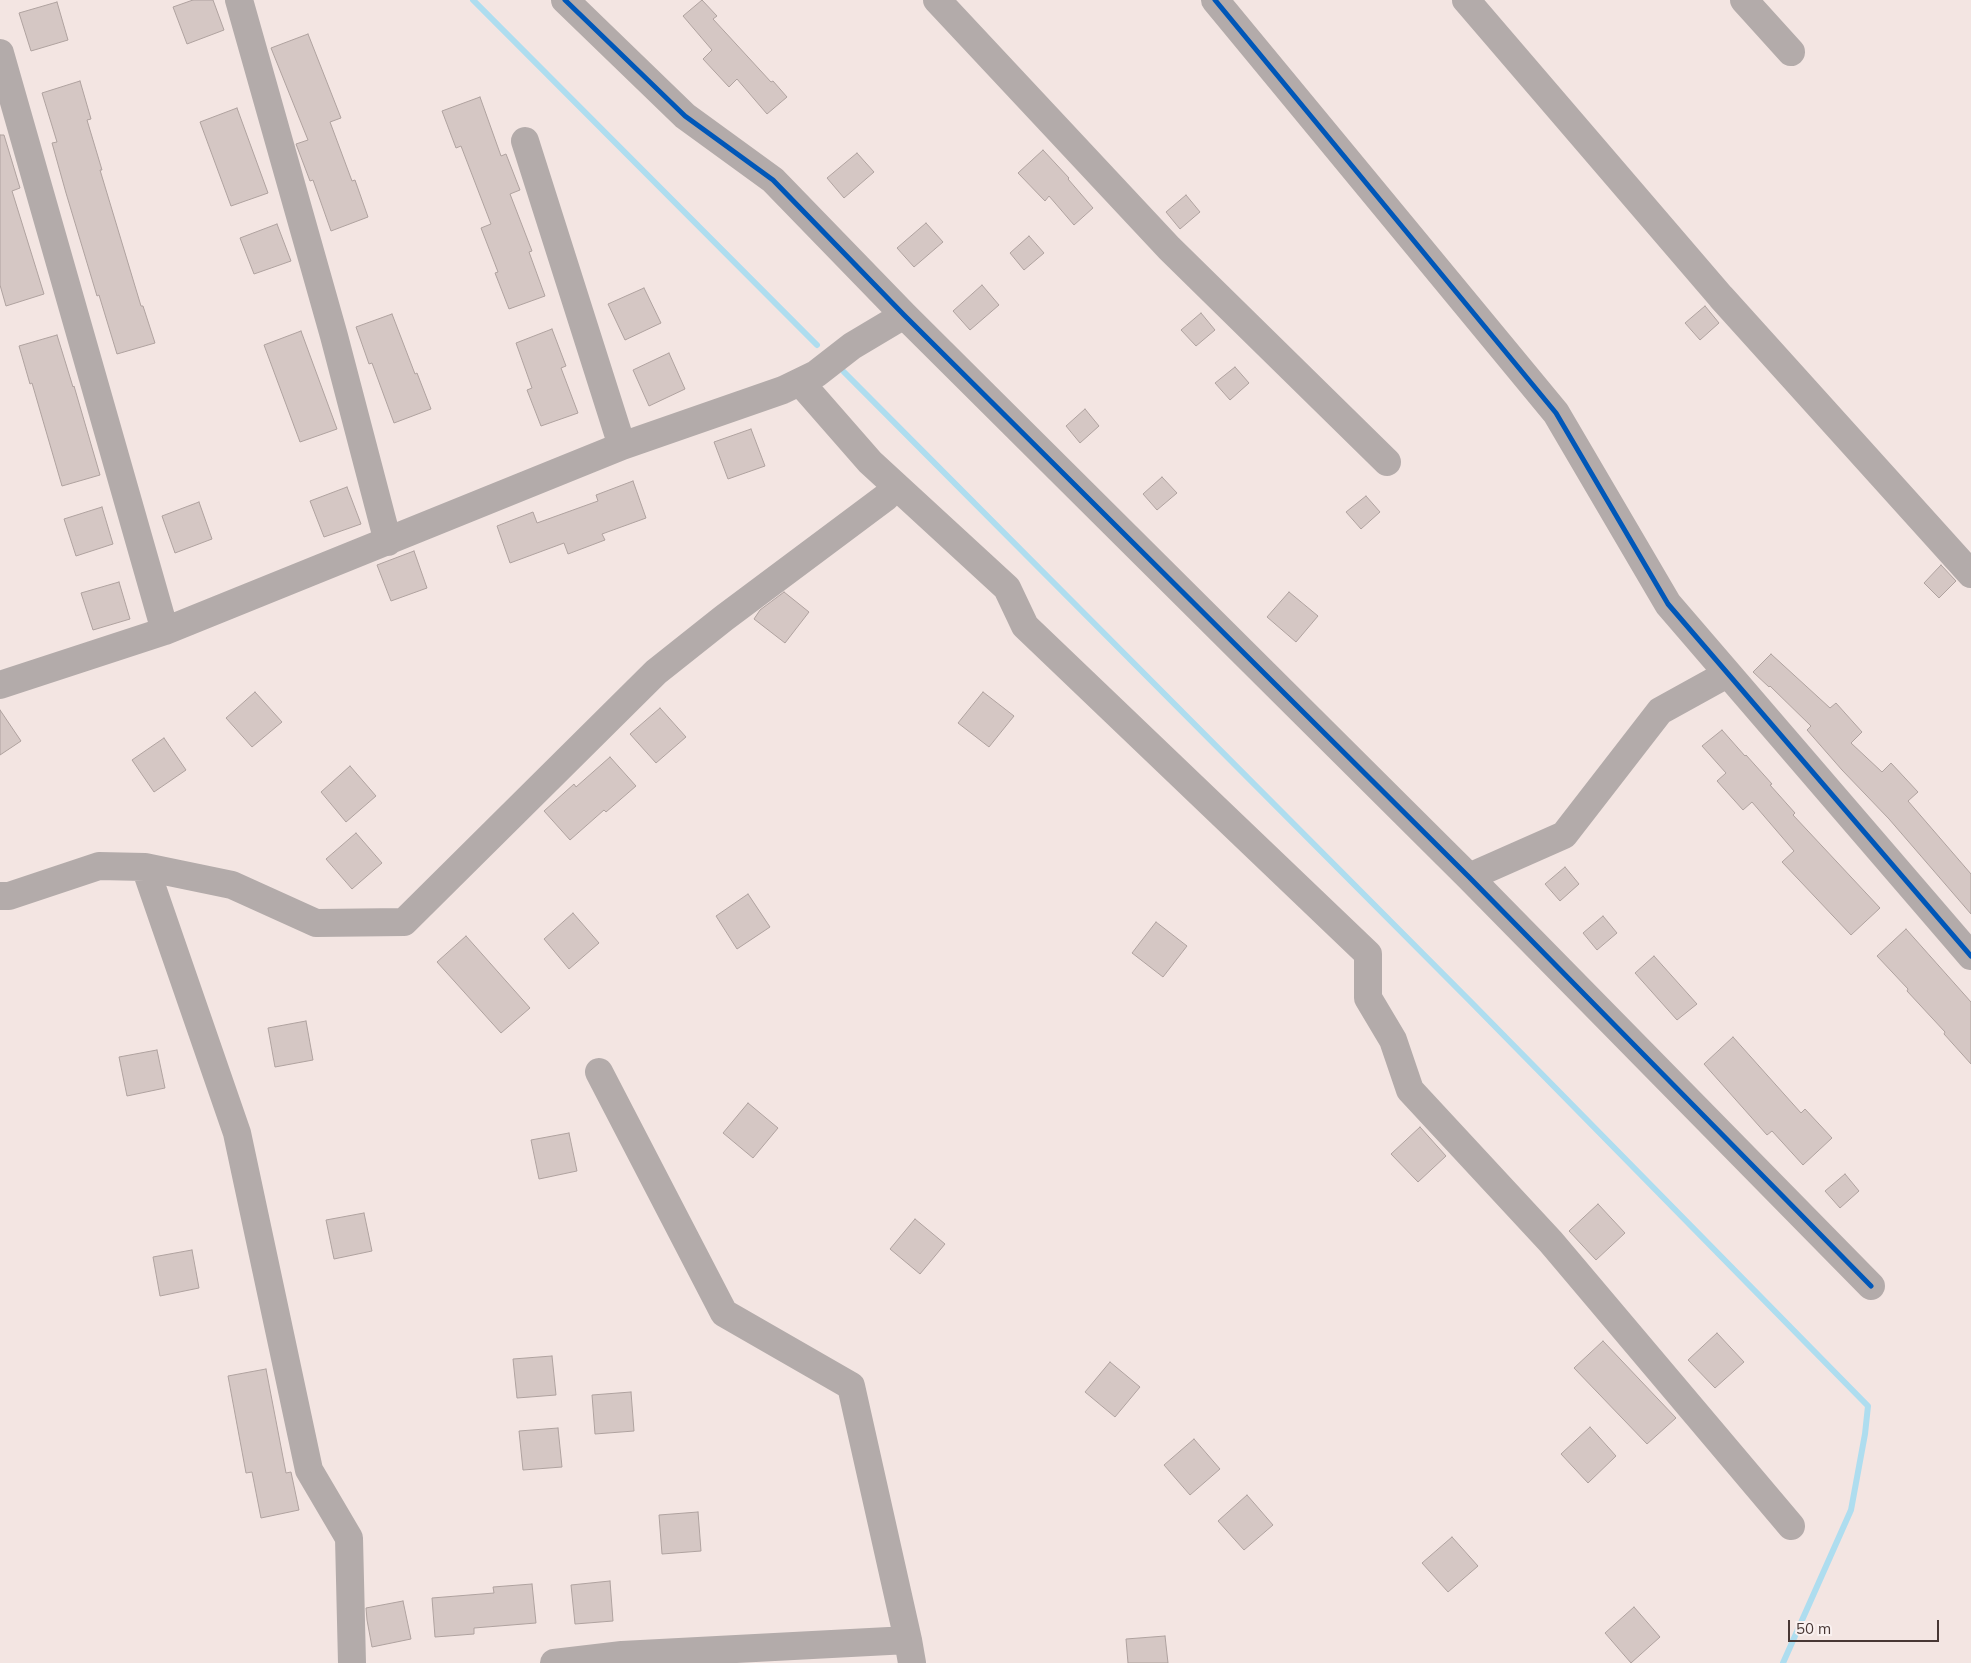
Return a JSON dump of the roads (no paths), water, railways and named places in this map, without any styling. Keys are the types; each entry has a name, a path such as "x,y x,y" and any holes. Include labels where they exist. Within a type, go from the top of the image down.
{"street":[{"path":"239,0 334,336 388,542"},
{"path":"565,0 685,116 773,180 904,315 1469,877 1871,1286"},
{"path":"937,0 1168,248 1387,462"},
{"path":"1214,0 1556,413 1668,604 1971,956"},
{"path":"1466,0 1721,297 1971,574"},
{"path":"1744,0 1791,52"},
{"path":"0,53 165,631"},
{"path":"525,141 622,446"},
{"path":"0,685 165,631 622,446 783,390 816,374 852,346 904,315"},
{"path":"800,382 870,462 1007,588 1026,626 1368,954 1368,998 1393,1040 1410,1090 1551,1242 1791,1526"},
{"path":"0,896 9,896 98,866 145,867 232,885 316,923 404,922 656,672 724,618 886,497"},
{"path":"1469,877 1564,835 1660,711 1727,674"},
{"path":"145,867 237,1133 309,1470 349,1538 352,1663"},
{"path":"554,1663 622,1655 910,1651 851,1386 724,1313 599,1072"}],"waterway":[{"path":"473,0 817,345"},
{"path":"844,372 1469,1000 1868,1406 1865,1434 1851,1510 1783,1663"}]}
